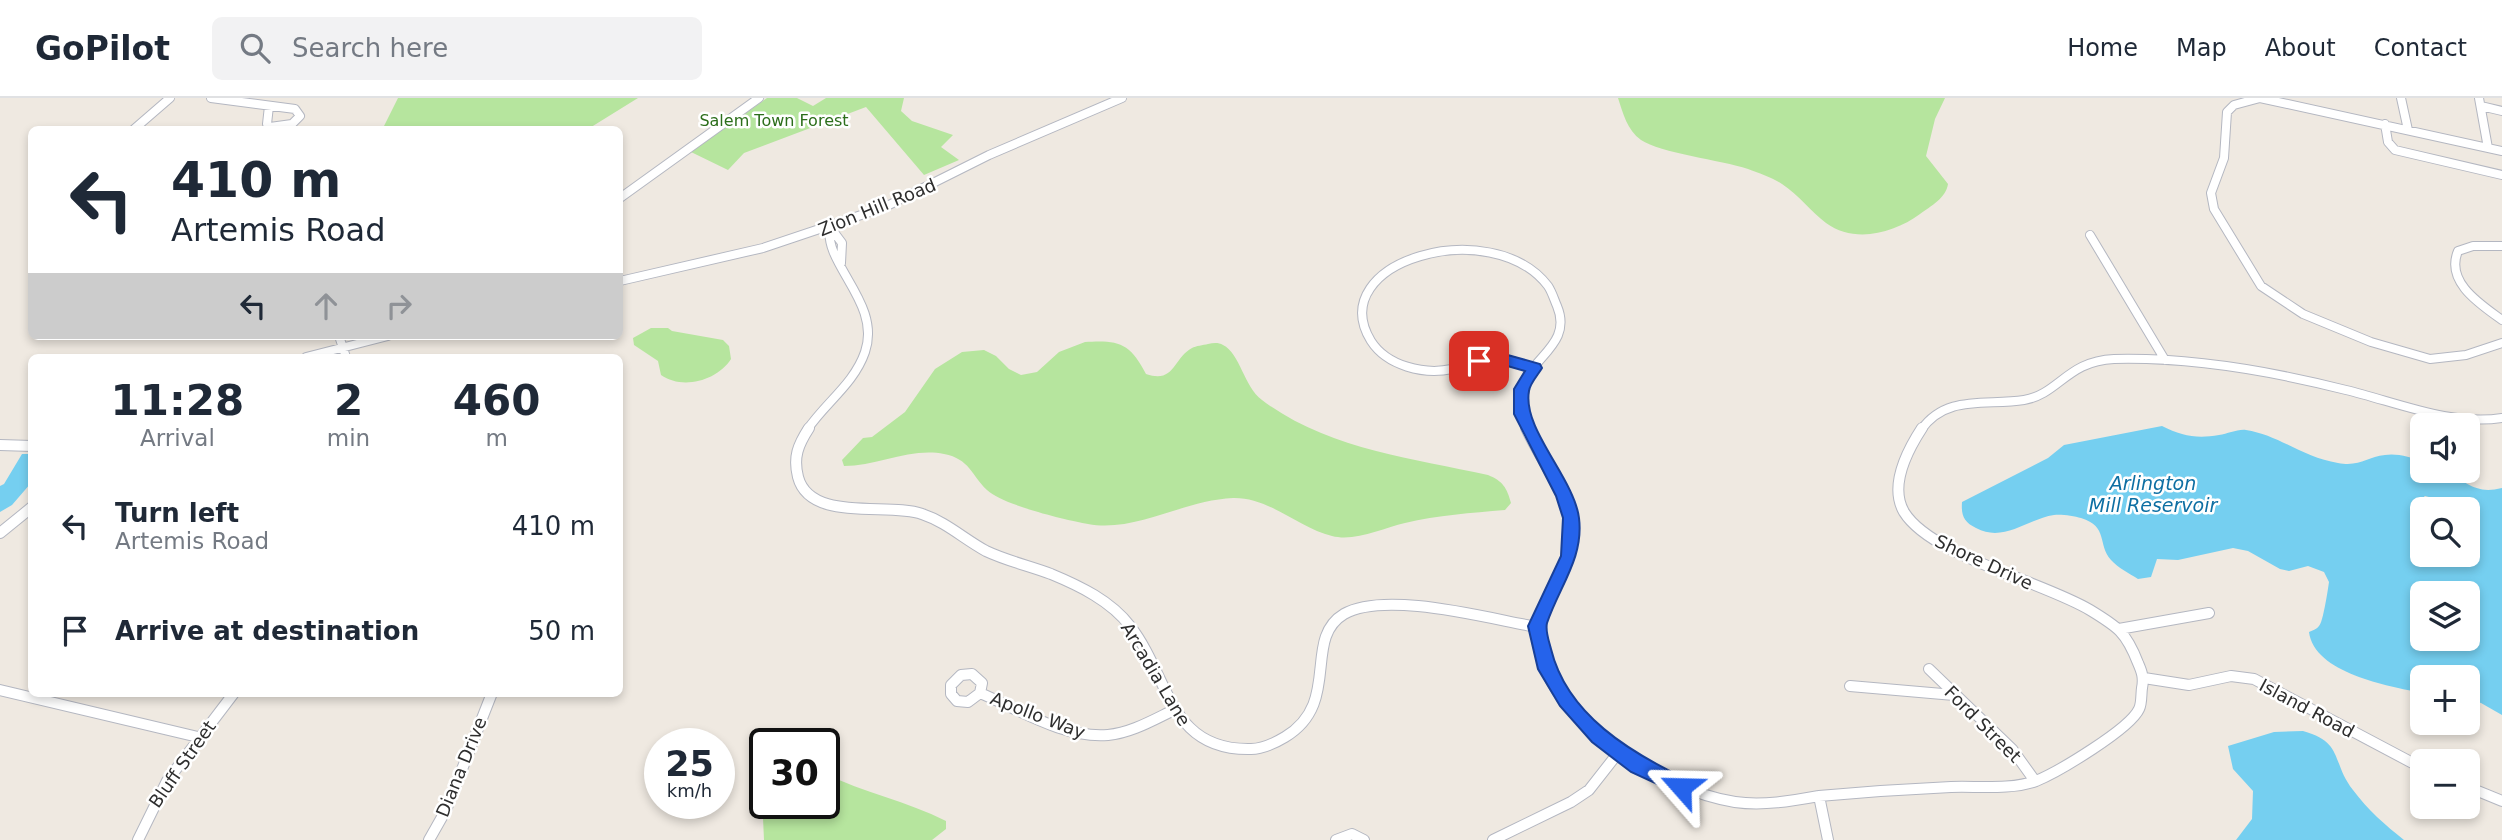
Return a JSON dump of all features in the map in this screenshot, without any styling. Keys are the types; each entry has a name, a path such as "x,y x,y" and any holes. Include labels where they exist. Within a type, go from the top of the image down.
{"street":[{"path":"138,126 170,98"},
{"path":"211,98 295,109 300,116 292,124 277,126"},
{"path":"623,196 760,98"},
{"name":"Zion Hill Road","path":"623,280 763,248 886,207 989,155 1120,98"},
{"path":"2401,98 2408,130"},
{"path":"2502,151 2267,99 2234,105 2226,116 2224,158 2211,193 2214,209 2261,286 2283,303 2304,314 2371,342 2430,359 2458,357 2502,343"},
{"path":"2480,102 2488,148"},
{"path":"2480,102 2502,111"},
{"path":"269,106 267,118 270,126"},
{"path":"2385,124 2388,142 2395,150 2502,175"},
{"name":"Arcadia Lane","path":"830,227 828,234 834,256 841,263 865,318 867,348 854,376 798,443 793,465 807,494 829,505 888,507 935,518 985,550 1044,571 1092,594 1122,618 1134,632 1174,710 1192,733 1208,743 1231,749 1253,749 1275,743 1294,731 1309,716 1316,700 1322,642 1330,627 1343,615 1360,608 1400,606 1537,626"},
{"path":"2090,235 2165,360"},
{"path":"2502,246 2461,249 2454,257 2454,266 2470,294 2502,320"},
{"path":"1534,368 1510,360 1491,359 1451,370 1429,371 1395,362 1378,349 1368,334 1364,316 1369,292 1391,267 1428,252 1465,248 1513,260 1543,281 1559,309 1560,331 1555,345 1534,368 1521,389 1522,414 1564,496 1572,531 1566,566 1537,626 1547,669 1566,701 1590,728 1618,753 1659,777 1728,801 1774,802 1893,789 2010,785 2035,781 2121,731 2139,709 2144,678"},
{"path":"344,352 377,340"},
{"name":"Shore Drive","path":"2144,678 2129,639 2119,629 2087,608 1965,557 1923,533 1906,517 1898,499 1896,483 1914,436 1923,424 1949,406 1967,402 2024,400 2040,395 2074,369 2088,362 2105,359 2193,360 2263,372 2474,421 2502,418"},
{"path":"0,444 28,446"},
{"path":"0,533 28,510"},
{"path":"2119,629 2209,613"},
{"name":"Ford Street","path":"1929,669 2012,750 2035,781"},
{"name":"Island Road","path":"2144,678 2189,685 2231,676 2254,679 2410,762"},
{"path":"1850,686 1954,695"},
{"path":"0,690 28,697"},
{"name":"Apollo Way","path":"980,693 1074,732 1096,736 1122,731 1174,710"},
{"path":"29,697 198,737"},
{"name":"Bluff Street","path":"138,840 158,795 198,737 231,697"},
{"name":"Diana Drive","path":"429,840 446,810 490,697"},
{"path":"1493,840 1571,803 1589,790 1618,753"},
{"path":"2480,792 2502,801"},
{"path":"1819,796 1828,840"},
{"path":"1336,840 1352,834 1364,840"}],"green space":[{"path":"398,98 638,98 593,126 384,126"},
{"name":"Salem Town Forest","path":"767,98 797,98 813,106 826,98 904,98 901,111 912,121 953,135 941,147 959,160 924,175 866,107 744,153 728,170 691,152"},
{"path":"1618,98 1945,98 1935,119 1926,156 1948,184 1947,189 1933,205 1910,221 1874,234 1849,233 1826,223 1788,188 1770,178 1748,169 1662,149 1641,140 1629,126"},
{"path":"651,328 668,328 723,340 729,346 731,359 725,367 708,378 689,382 669,380 661,375 658,361 634,345 633,338"},
{"path":"1085,342 1107,342 1122,346 1129,350 1146,374 1156,376 1168,373 1192,348 1212,343 1221,344 1234,355 1256,394 1287,417 1342,441 1371,450 1488,475 1504,486 1511,503 1505,510 1430,518 1350,537 1320,532 1259,502 1233,498 1196,504 1142,520 1106,526 1035,511 995,496 965,464 953,456 920,453 844,466 842,460 863,438 872,437 905,412 935,369 962,352 984,350 1021,375 1037,372 1059,352"},
{"path":"840,780 946,821 946,829 932,840 764,840 763,819 840,819"}],"water":[{"name":"Arlington Mill Reservoir","path":"2162,426 2197,437 2246,430 2338,463 2352,464 2389,455 2409,457 2410,483 2466,483 2484,490 2502,488 2502,715 2480,703 2480,665 2410,665 2410,690 2355,675 2324,658 2314,646 2309,632 2321,624 2329,582 2324,572 2308,566 2289,571 2280,569 2248,551 2233,548 2178,560 2157,559 2151,577 2138,579 2111,560 2096,526 2081,518 2054,515 1996,533 1976,528 1966,521 1962,502 2048,458 2064,445"},
{"path":"22,454 28,454 28,486 12,505 0,512 0,486 4,484"},
{"path":"2303,731 2325,741 2331,747 2353,790 2377,817 2404,840 2236,840 2252,819 2253,791 2233,769 2228,746 2274,732"}],"route":[{"path":"1479,361 1504,359 1534,368 1521,389 1520,406 1530,433 1564,496 1571,518 1572,531 1566,566 1537,626 1547,669 1566,701 1598,737 1638,766 1681,787"}]}
